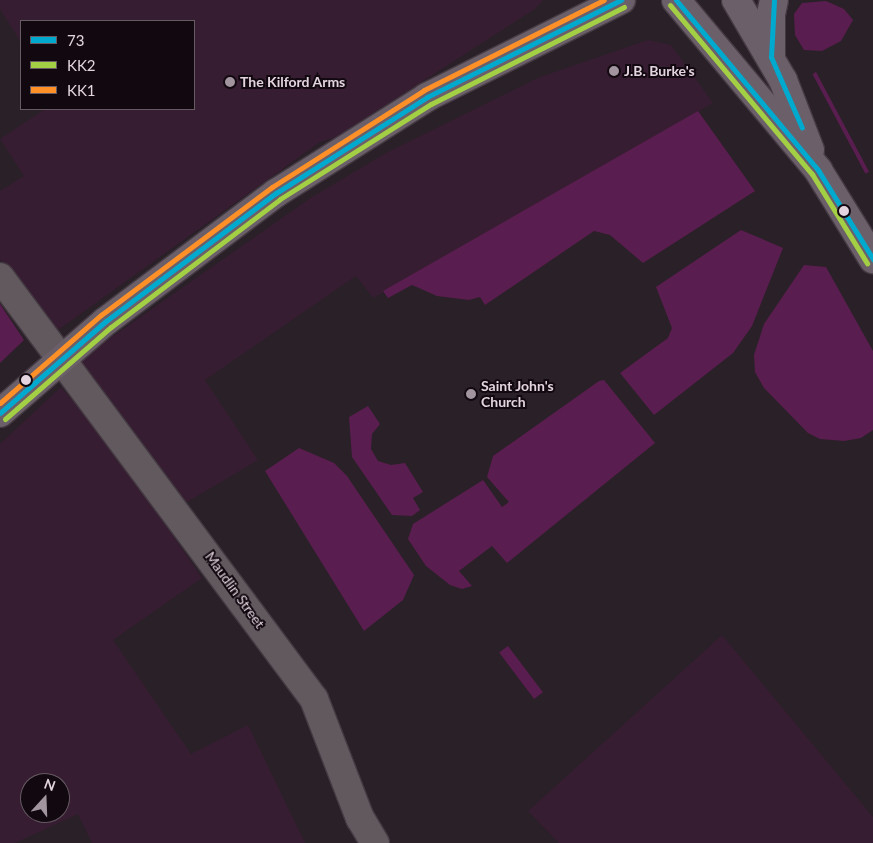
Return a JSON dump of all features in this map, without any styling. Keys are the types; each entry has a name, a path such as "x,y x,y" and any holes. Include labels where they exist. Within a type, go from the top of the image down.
{"main road":[{"path":"0,412 59,358 276,193 427,97 621,0"},
{"path":"676,0 818,170 873,259"},
{"path":"736,0 772,57 818,170"},
{"path":"772,57 771,14 774,0"}],"street":[{"name":"Maudlin Street","path":"0,277 59,358 179,513 314,699 360,818 375,843"}],"shaded area":[{"path":"0,0 543,0 535,9 336,137 320,142 47,338 0,259 0,191 24,176 0,139 44,110 195,110 195,20 20,20 20,40 0,9"},
{"path":"826,1 844,9 853,20 841,41 822,51 804,50 795,35 794,14 802,3"},
{"path":"648,40 671,45 713,103 373,298 356,276 205,380 258,460 182,505 76,362 312,197 386,153 540,77"},
{"path":"816,72 869,172 866,174 812,74"},
{"path":"698,111 755,191 643,263 610,235 594,231 485,305 480,297 469,300 437,296 412,285 388,298 383,291"},
{"path":"741,230 783,248 752,326 733,353 654,415 620,373 668,338 672,328 656,287"},
{"path":"804,265 826,267 873,351 873,430 861,438 844,441 820,439 808,433 764,388 755,372 754,355 764,324"},
{"path":"0,304 24,340 0,363"},
{"path":"604,380 655,443 507,563 492,546 459,571 472,586 462,589 450,585 426,566 408,539 413,524 483,480 502,507 509,502 487,477 493,456 599,381"},
{"path":"61,387 111,445 202,578 113,640 191,754 248,725 305,843 92,843 78,814 70,818 70,773 20,773 20,823 58,823 15,843 0,843 0,444"},
{"path":"368,406 380,424 372,434 371,449 378,461 391,465 405,463 423,492 413,498 420,510 412,516 392,515 352,457 349,417"},
{"path":"299,448 334,463 347,476 414,575 403,600 364,631 265,471"},
{"path":"722,635 873,817 873,843 559,843 528,811"},
{"path":"508,646 543,692 534,699 499,653"}],"transit line":[{"name":"KK1","path":"0,403 101,315 272,187 424,90 604,0"},
{"name":"73","path":"0,413 106,321 276,193 427,97 621,0"},
{"name":"73","path":"676,0 818,170 873,259"},
{"name":"73","path":"774,0 771,57 802,128"},
{"name":"KK2","path":"670,5 812,174 867,263"},
{"name":"KK2","path":"5,419 111,327 280,199 431,104 624,7"}],"place":[{"name":"J.B. Burke's","path":"614,71"},
{"name":"The Kilford Arms","path":"230,82"},
{"name":"Saint John's Church","path":"471,394"}]}
